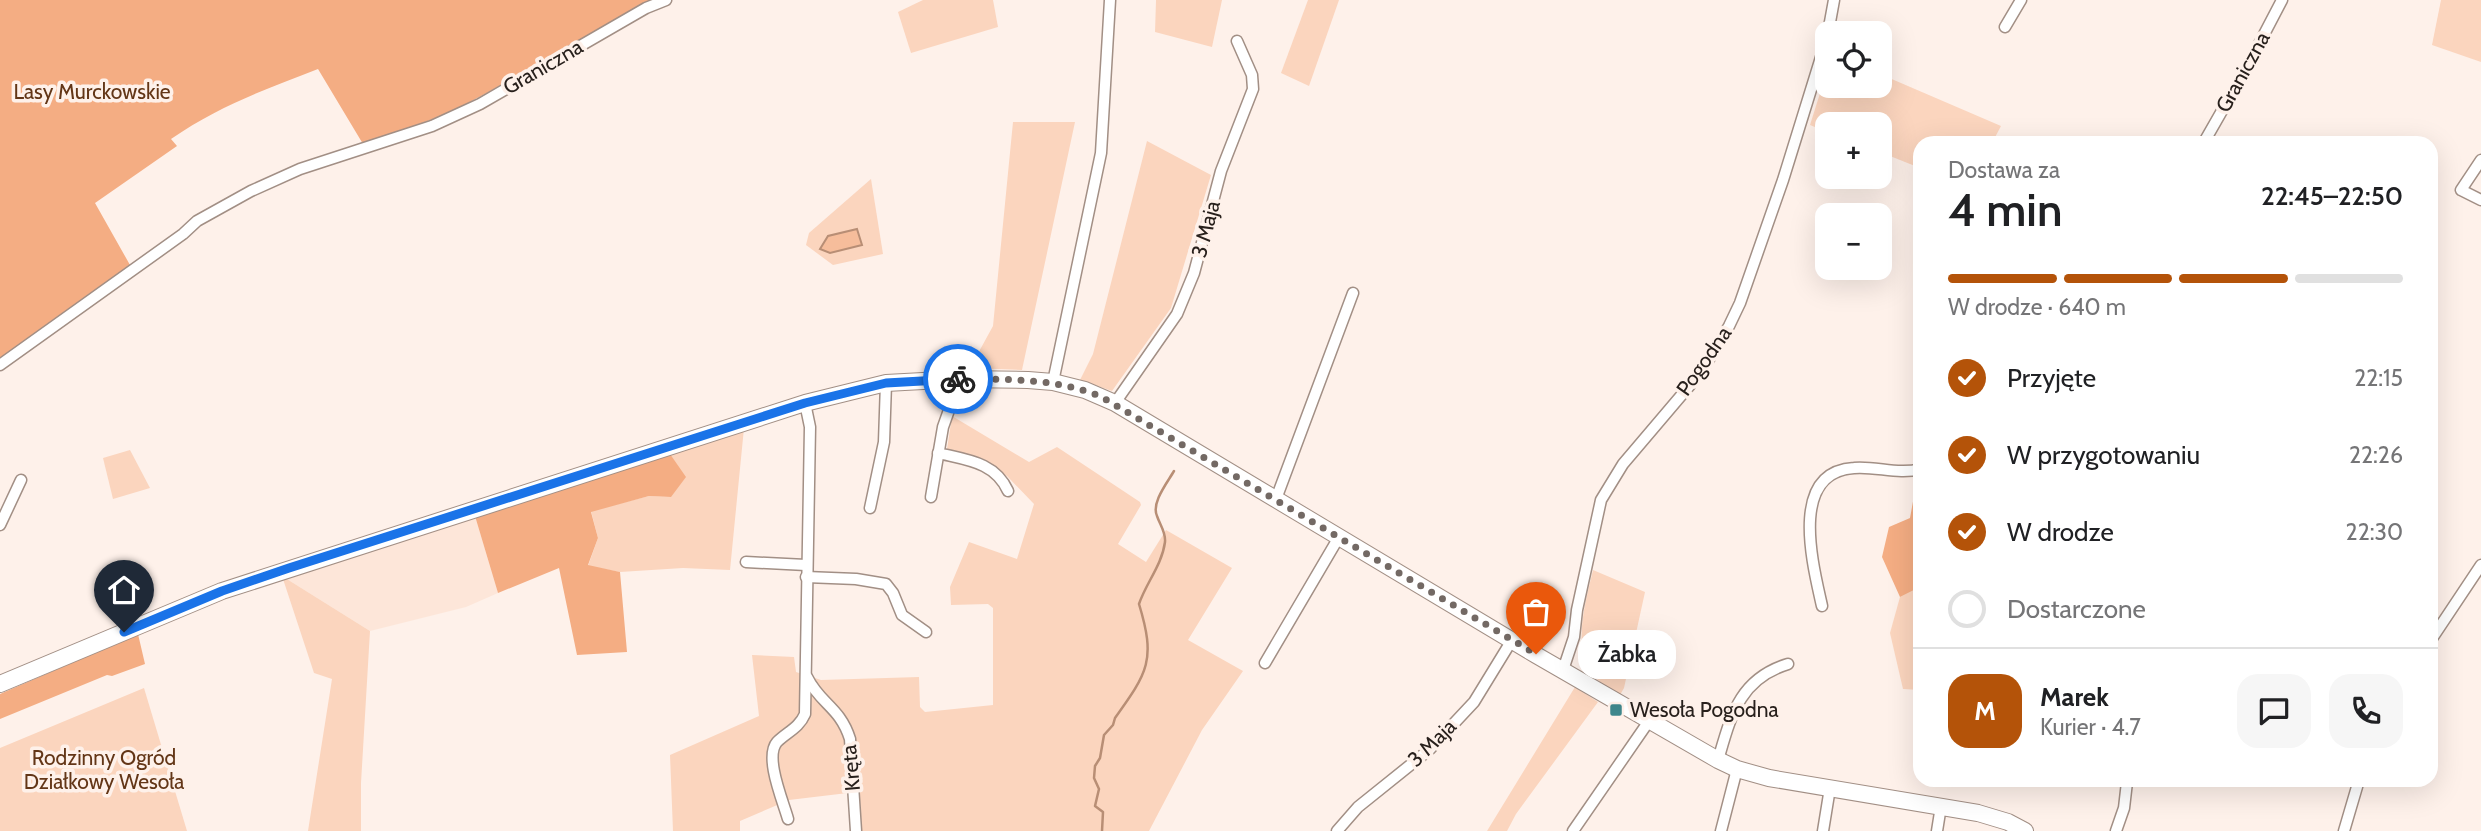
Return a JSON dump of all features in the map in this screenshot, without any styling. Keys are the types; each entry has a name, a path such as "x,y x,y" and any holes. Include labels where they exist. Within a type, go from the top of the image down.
{"street":[{"name":"Graniczna","path":"0,365 183,234 197,221 251,191 300,169 418,131 480,104 646,8 666,0"},
{"path":"1053,382 1101,153 1110,0"},
{"name":"Pogodna","path":"1830,21 1834,0"},
{"path":"2005,27 2021,0"},
{"name":"Graniczna","path":"2208,136 2283,0"},
{"name":"3 Maja","path":"1115,403 1177,314 1194,273 1222,172 1253,89 1252,75 1237,41"},
{"name":"Pogodna","path":"1563,670 1574,637 1577,610 1601,500 1623,464 1702,371 1735,314 1783,180 1815,78"},
{"path":"2481,160 2461,190 2481,200"},
{"path":"1276,499 1353,293"},
{"path":"932,497 943,427 960,379"},
{"path":"0,684 222,591 805,403 886,383 960,379 1028,380 1053,382 1085,390 1115,403 1649,721 1737,769 1769,778 1996,817 2021,830"},
{"path":"870,508 884,442 886,383"},
{"path":"788,819 772,754 777,743 803,720 805,714 810,427 805,403"},
{"path":"938,453 979,463 994,471 1003,480 1008,491"},
{"path":"1822,606 1810,536 1814,499 1821,484 1837,471 1848,468 1913,470"},
{"path":"0,525 21,480"},
{"path":"1265,663 1339,537"},
{"path":"746,562 806,565"},
{"path":"2438,630 2481,565"},
{"path":"806,577 856,579 886,584 902,615 926,632"},
{"name":"3 Maja","path":"1337,831 1358,807 1429,750 1474,702 1512,640"},
{"path":"1718,760 1739,700 1761,677 1788,664"},
{"name":"Kręta","path":"807,677 813,689 841,716 846,726 850,739 856,831"},
{"path":"1573,831 1649,721"},
{"path":"1721,831 1737,769"},
{"path":"2116,831 2124,808 2126,787"},
{"path":"2344,831 2357,787"},
{"path":"1823,831 1830,788"},
{"path":"1937,831 1941,806"}],"shaded area":[{"path":"857,229 862,245 830,253 820,249 828,236"},
{"path":"475,516 498,593 466,607 370,631 282,576"}],"green space":[{"name":"Lasy Murckowskie","path":"0,0 658,0 464,105 363,144 318,69 207,117 171,139 177,146 95,203 130,265 0,360"},
{"path":"923,0 993,0 998,27 911,53 898,12"},
{"path":"1156,0 1222,0 1212,47 1155,32"},
{"path":"1308,0 1339,0 1309,86 1281,73"},
{"path":"2441,0 2481,0 2481,62 2432,45"},
{"path":"1892,79 2001,126 1996,136 1913,136 1913,165 1892,157 1892,112 1815,112 1815,127 1810,125 1818,98 1892,98"},
{"path":"1013,122 1075,122 1022,370 970,368 993,326"},
{"path":"1147,141 1211,175 1171,308 1112,391 1080,380 1093,354"},
{"path":"871,179 883,254 833,265 806,245 809,233"},
{"path":"952,416 1029,462 1057,447 1140,502 1141,505 1118,544 1146,562 1166,530 1232,568 1188,640 1243,671 1202,730 1149,831 861,831 856,792 789,800 740,821 740,831 673,831 670,755 759,716 752,655 794,657 796,672 821,680 919,677 920,707 925,712 993,705 993,608 988,604 951,605 950,587 969,542 1017,559 1034,504 1007,476 947,449"},
{"path":"744,428 730,570 683,568 620,572 588,566 598,538 591,511 649,496 671,497 670,454"},
{"path":"130,450 150,488 113,499 103,458"},
{"path":"670,454 686,477 671,497 649,496 591,512 598,538 588,565 620,572 627,652 577,655 559,568 498,593 475,516"},
{"path":"1913,502 1913,590 1900,597 1882,557 1889,527 1910,518"},
{"path":"1593,570 1645,592 1624,688 1620,695 1593,675 1582,648 1582,621"},
{"path":"282,576 370,631 361,783 361,831 308,831 332,679 314,673"},
{"path":"1913,590 1913,690 1903,689 1890,633 1900,597"},
{"path":"138,634 145,664 112,676 107,675 0,719 0,694"},
{"path":"1575,687 1598,702 1516,814 1507,831 1487,831"},
{"name":"Rodzinny Ogród Działkowy Wesoła","path":"144,688 187,831 0,831 0,748"}],"waterway":[{"path":"1102,831 1103,812 1095,806 1099,789 1094,778 1095,766 1100,758 1104,735 1135,689 1146,665 1147,639 1139,604 1163,550 1165,535 1157,516 1156,505 1174,471"}],"way so far":[{"path":"958,379 1053,382 1085,390 1115,403 1536,654"}],"place":[{"name":"Żabka","path":"1536,654"},
{"name":"Wesoła Pogodna","path":"1616,710"}],"route":[{"path":"124,632 222,591 289,568 805,403 886,383 958,379"}]}
